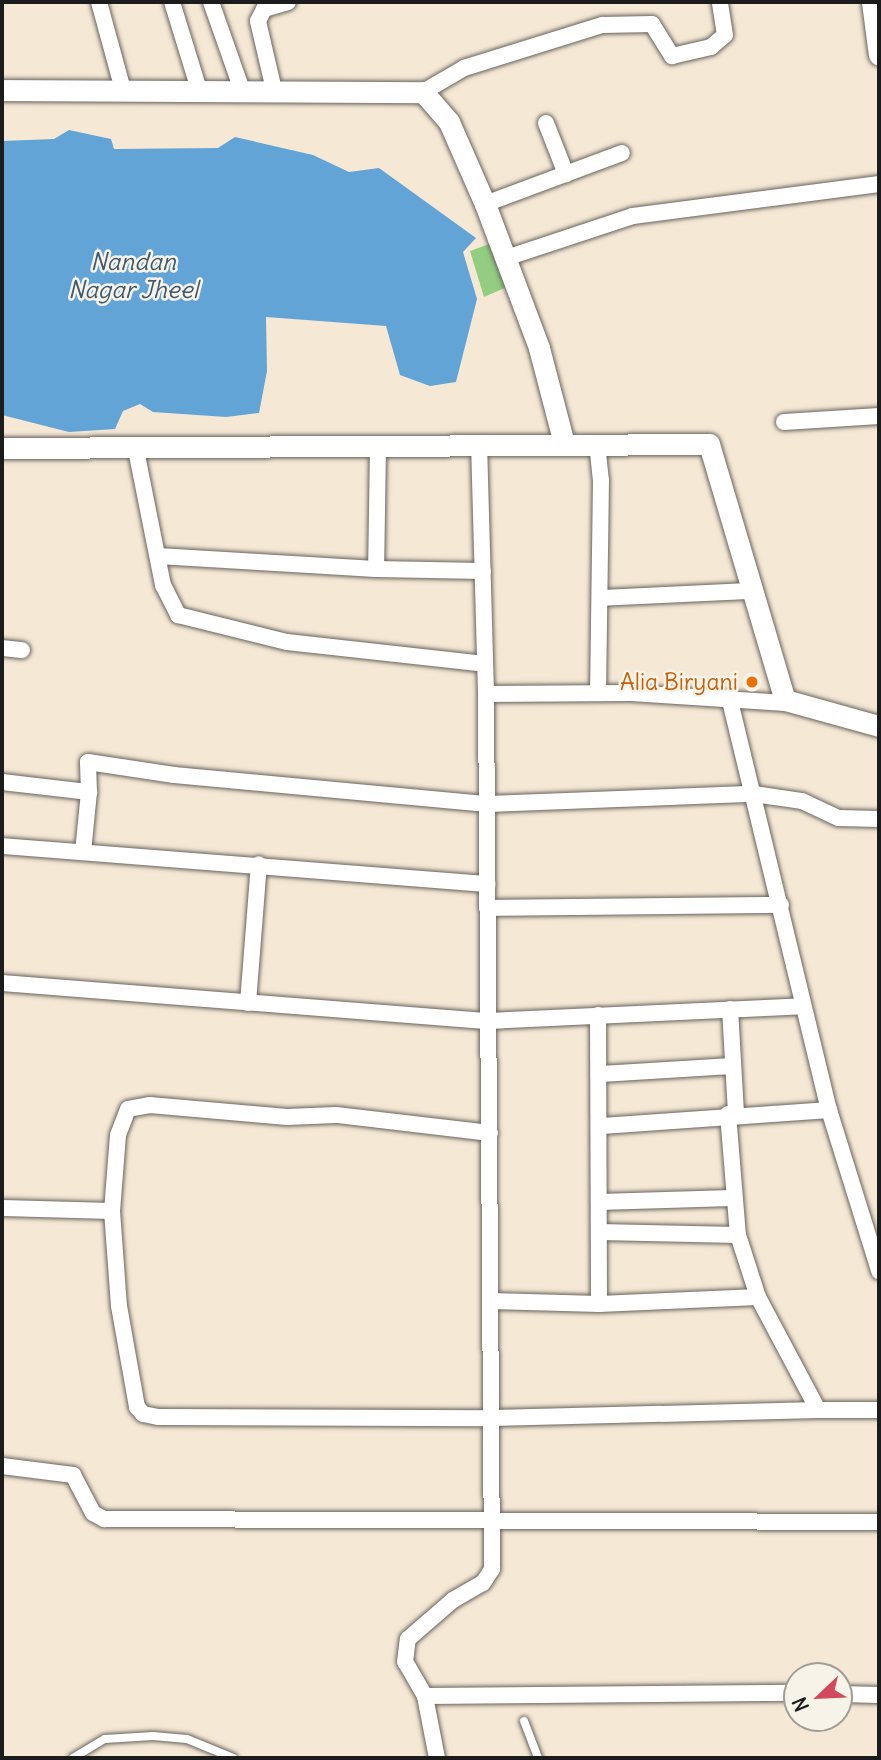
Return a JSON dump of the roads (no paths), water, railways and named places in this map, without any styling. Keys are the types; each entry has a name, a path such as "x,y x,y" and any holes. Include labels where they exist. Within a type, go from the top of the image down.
{"street":[{"path":"99,2 123,90"},
{"path":"172,2 199,90"},
{"path":"211,2 242,90"},
{"path":"274,90 258,21 264,9 288,2"},
{"path":"2,90 423,92 464,68 602,25 652,24 672,56 711,47 725,35 720,2"},
{"path":"872,2 879,55"},
{"path":"423,92 449,122 485,204 539,348 564,443"},
{"path":"546,123 566,174"},
{"path":"485,204 622,153"},
{"path":"506,258 633,216 879,184"},
{"path":"784,422 879,416"},
{"path":"437,1758 425,1696 405,1662 408,1639 487,1578 492,1569 488,804 479,443"},
{"path":"2,448 135,445 378,447 479,443 709,444 786,703"},
{"path":"597,443 600,598 598,692"},
{"path":"135,445 163,585 178,615 203,624 287,642 485,664"},
{"path":"376,569 378,447"},
{"path":"158,555 376,569 483,571"},
{"path":"600,598 751,591"},
{"path":"2,648 22,650"},
{"path":"486,694 598,692 729,696 786,703 879,726"},
{"path":"729,696 829,1110 879,1271"},
{"path":"83,852 89,792 88,762 174,775 488,804 754,794 802,801 838,818 879,819"},
{"path":"2,782 89,792"},
{"path":"2,846 488,884"},
{"path":"248,1003 259,864"},
{"path":"487,908 781,905"},
{"path":"2,983 489,1021 803,1006"},
{"path":"730,1009 732,1198 738,1235 758,1297 818,1410"},
{"path":"598,1015 602,1126 599,1304"},
{"path":"601,1074 732,1066"},
{"path":"490,1133 336,1115 287,1117 138,1105 121,1118 112,1211 131,1394 143,1414 492,1418 879,1410"},
{"path":"602,1126 732,1114 829,1110"},
{"path":"599,1202 732,1198"},
{"path":"2,1208 112,1211"},
{"path":"599,1232 738,1235"},
{"path":"491,1301 599,1304 758,1297"},
{"path":"2,1466 73,1475 93,1513 104,1519 879,1522"},
{"path":"425,1696 783,1693"},
{"path":"853,1694 879,1695"}],"lane":[{"path":"524,1721 538,1758"},
{"path":"73,1758 105,1739 153,1736 187,1740 233,1758"}],"water":[{"name":"Nandan Nagar Jheel","path":"69,130 111,139 114,149 218,148 235,137 313,155 349,172 379,168 476,238 463,252 477,299 456,382 430,386 400,375 386,326 266,317 267,371 259,413 226,417 153,412 140,404 123,411 115,429 69,432 2,415 2,141 54,139"}],"place":[{"name":"Alia Biryani","path":"752,682"}]}
